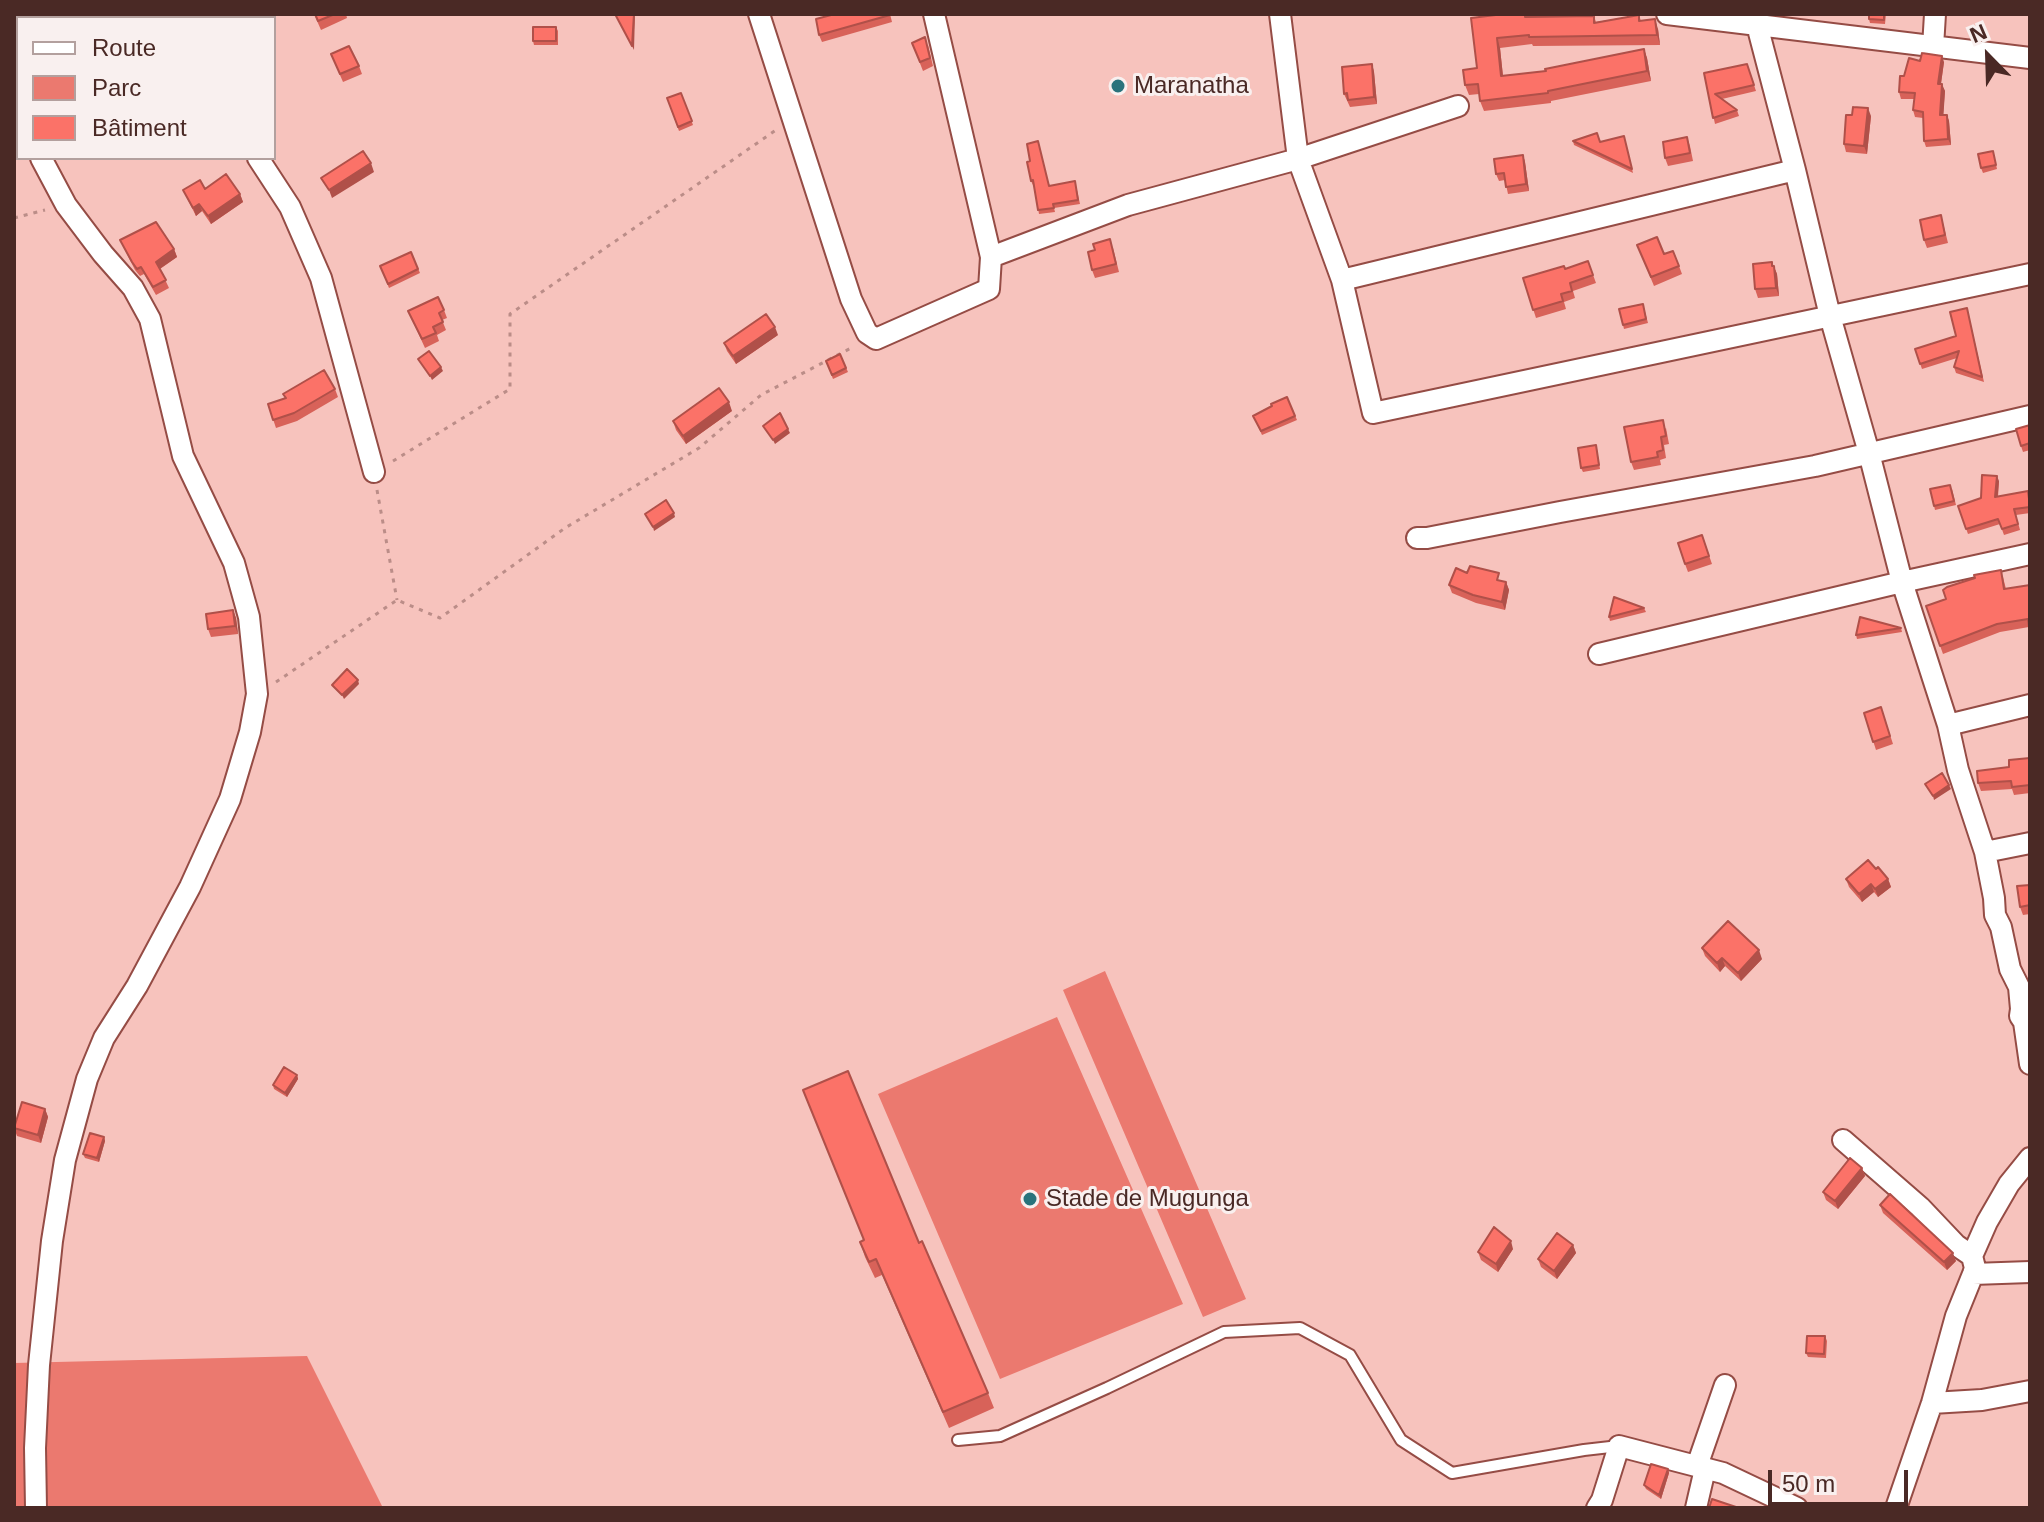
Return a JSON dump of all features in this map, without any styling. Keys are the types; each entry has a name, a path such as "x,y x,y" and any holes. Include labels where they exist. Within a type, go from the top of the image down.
{"street":[{"path":"759,14 851,299 867,333 876,339 989,289 991,257 934,14"},
{"path":"1280,14 1298,159 1342,280 1373,413 2030,274"},
{"path":"1667,14 2030,58"},
{"path":"1933,47 1935,14"},
{"path":"1757,25 1830,316 1902,582 1985,852 1995,915 2010,969 2025,986 2020,1016 2024,1022 2030,1064"},
{"path":"991,257 1128,205 1298,159 1458,106"},
{"path":"36,1508 39,1365 52,1241 68,1146 87,1079 104,1038 137,986 190,887 230,799 250,732 257,694 249,617 234,563 183,456 150,319 133,288 66,205 42,160"},
{"path":"259,160 290,207 321,278 374,472"},
{"path":"1342,280 1795,170"},
{"path":"1417,538 1815,466 2030,416"},
{"path":"1599,654 2030,554"},
{"path":"1948,725 2030,705"},
{"path":"1985,852 2030,843"},
{"path":"1843,1140 1920,1207 1973,1265 2012,1274 2030,1272"},
{"path":"1896,1508 1932,1403 1987,1222 2009,1184 2030,1158"},
{"path":"1696,1508 1701,1467 1725,1385"},
{"path":"1932,1403 1982,1400 2030,1391"},
{"path":"1597,1508 1619,1446 1723,1473 1797,1508"}],"lane":[{"path":"958,1440 1000,1436 1224,1332 1300,1328 1350,1355 1401,1440 1452,1473 1619,1446"}],"path":[{"path":"397,600 374,472 510,389 510,314 792,118"},
{"path":"14,218 66,205"},
{"path":"397,600 440,618 565,528 699,448 761,395 850,348 876,339"},
{"path":"257,694 397,600"}],"green space":[{"path":"1105,971 1246,1299 1203,1317 1063,990"},
{"name":"Stade de Mugunga","path":"1057,1017 1183,1304 1000,1379 878,1094"},
{"path":"307,1356 383,1508 14,1508 14,1363"}],"building":[{"path":"38,14 68,16 38,16"},
{"path":"315,14 335,14 318,21"},
{"path":"615,14 634,14 632,46"},
{"path":"835,14 890,15 819,35 816,19"},
{"path":"1525,14 1525,17 1594,16 1594,23 1639,15 1639,21 1655,19 1657,35 1497,38 1501,76 1546,71 1644,49 1647,71 1548,93 1480,101 1478,84 1465,85 1463,70 1477,68 1471,18"},
{"path":"1869,14 1884,14 1884,20 1869,19"},
{"path":"533,27 556,27 556,41 533,41"},
{"path":"925,37 930,58 920,62 912,43"},
{"path":"349,46 359,66 340,74 331,54"},
{"path":"1922,53 1942,56 1938,84 1942,84 1940,115 1947,115 1948,139 1924,141 1923,112 1913,110 1915,93 1899,92 1900,76 1904,76 1909,58 1920,61"},
{"path":"1372,64 1374,97 1348,100 1347,93 1344,94 1342,67"},
{"path":"1747,64 1754,85 1715,94 1737,110 1713,118 1704,73"},
{"path":"681,93 692,121 678,127 667,98"},
{"path":"1853,107 1868,108 1864,146 1844,144 1846,115 1852,115"},
{"path":"1597,133 1600,142 1624,136 1632,169 1573,141"},
{"path":"1687,137 1690,153 1665,158 1663,142"},
{"path":"1038,141 1049,186 1075,181 1078,200 1038,210 1027,162 1030,161 1027,144"},
{"path":"363,151 371,163 329,190 321,178"},
{"path":"1993,151 1996,165 1981,168 1978,154"},
{"path":"1523,155 1526,184 1506,187 1504,173 1496,174 1494,159"},
{"path":"226,174 240,194 208,216 199,204 193,208 183,190 200,180 205,189"},
{"path":"1941,215 1945,235 1924,240 1920,220"},
{"path":"156,222 174,249 156,262 166,280 153,287 141,267 137,269 132,262 120,240"},
{"path":"1657,237 1664,254 1673,251 1679,266 1651,277 1637,245"},
{"path":"1110,239 1116,264 1092,270 1088,252 1095,250 1093,244"},
{"path":"411,252 418,269 388,284 380,266"},
{"path":"1588,261 1593,275 1570,283 1572,291 1561,294 1563,301 1533,310 1523,278"},
{"path":"1772,262 1776,288 1755,289 1753,264"},
{"path":"438,297 444,310 439,313 443,322 433,327 436,333 422,339 408,311"},
{"path":"1643,304 1646,319 1623,325 1619,309"},
{"path":"1967,308 1982,377 1954,367 1959,351 1920,364 1915,349 1956,336 1950,312"},
{"path":"766,314 775,327 733,356 724,343"},
{"path":"429,351 441,367 430,376 418,359"},
{"path":"840,354 846,368 832,375 826,361"},
{"path":"324,370 335,389 294,413 273,420 268,404 286,398 283,394"},
{"path":"719,388 729,402 683,436 673,421"},
{"path":"1287,397 1295,416 1261,431 1253,416"},
{"path":"780,413 788,429 773,440 763,426"},
{"path":"1663,420 1666,436 1661,437 1663,450 1657,452 1658,457 1631,462 1624,427"},
{"path":"2030,425 2030,443 2021,446 2016,429"},
{"path":"1596,445 1599,465 1581,468 1578,448"},
{"path":"1982,475 1997,476 1995,497 2028,491 2030,507 2014,509 2018,524 2002,529 1998,519 1966,529 1958,506 1981,498"},
{"path":"1950,485 1954,501 1934,506 1930,489"},
{"path":"666,500 674,513 653,527 645,514"},
{"path":"1702,535 1709,556 1685,564 1678,543"},
{"path":"1470,566 1499,573 1497,580 1506,582 1502,602 1449,585 1456,568 1467,573"},
{"path":"2001,570 2004,589 2030,585 2030,635 2028,619 1997,624 1940,646 1926,606 1946,599 1943,590 1947,587 1975,578 1974,575"},
{"path":"1614,597 1644,608 1609,617"},
{"path":"233,610 235,626 208,629 206,614"},
{"path":"1860,617 1901,628 1856,635"},
{"path":"347,669 358,680 342,695 332,685"},
{"path":"1881,707 1890,736 1873,742 1864,713"},
{"path":"2030,758 2030,785 2012,787 2011,781 1978,783 1977,771 2009,767 2009,760"},
{"path":"1942,773 1949,785 1933,796 1925,784"},
{"path":"1868,860 1888,879 1875,889 1871,884 1859,894 1846,879"},
{"path":"2030,885 2030,905 2020,907 2017,886"},
{"path":"1728,921 1759,950 1738,973 1722,958 1717,963 1702,948"},
{"path":"284,1067 297,1075 285,1093 273,1085"},
{"path":"848,1071 919,1243 922,1241 988,1393 943,1412 876,1259 869,1262 860,1242 864,1240 803,1090"},
{"path":"22,1102 45,1109 38,1135 14,1128"},
{"path":"90,1133 104,1137 97,1158 83,1154"},
{"path":"1850,1158 1862,1168 1835,1201 1823,1192"},
{"path":"1890,1194 1953,1253 1944,1262 1880,1205"},
{"path":"1494,1227 1511,1241 1496,1264 1478,1252"},
{"path":"1557,1233 1573,1245 1554,1271 1538,1259"},
{"path":"1807,1336 1825,1336 1824,1354 1806,1353"},
{"path":"1651,1464 1668,1469 1659,1495 1644,1485"},
{"path":"1712,1499 1736,1507 1709,1508"}],"place":[{"name":"Maranatha","path":"1118,86"},
{"name":"Stade de Mugunga","path":"1030,1199"}]}
